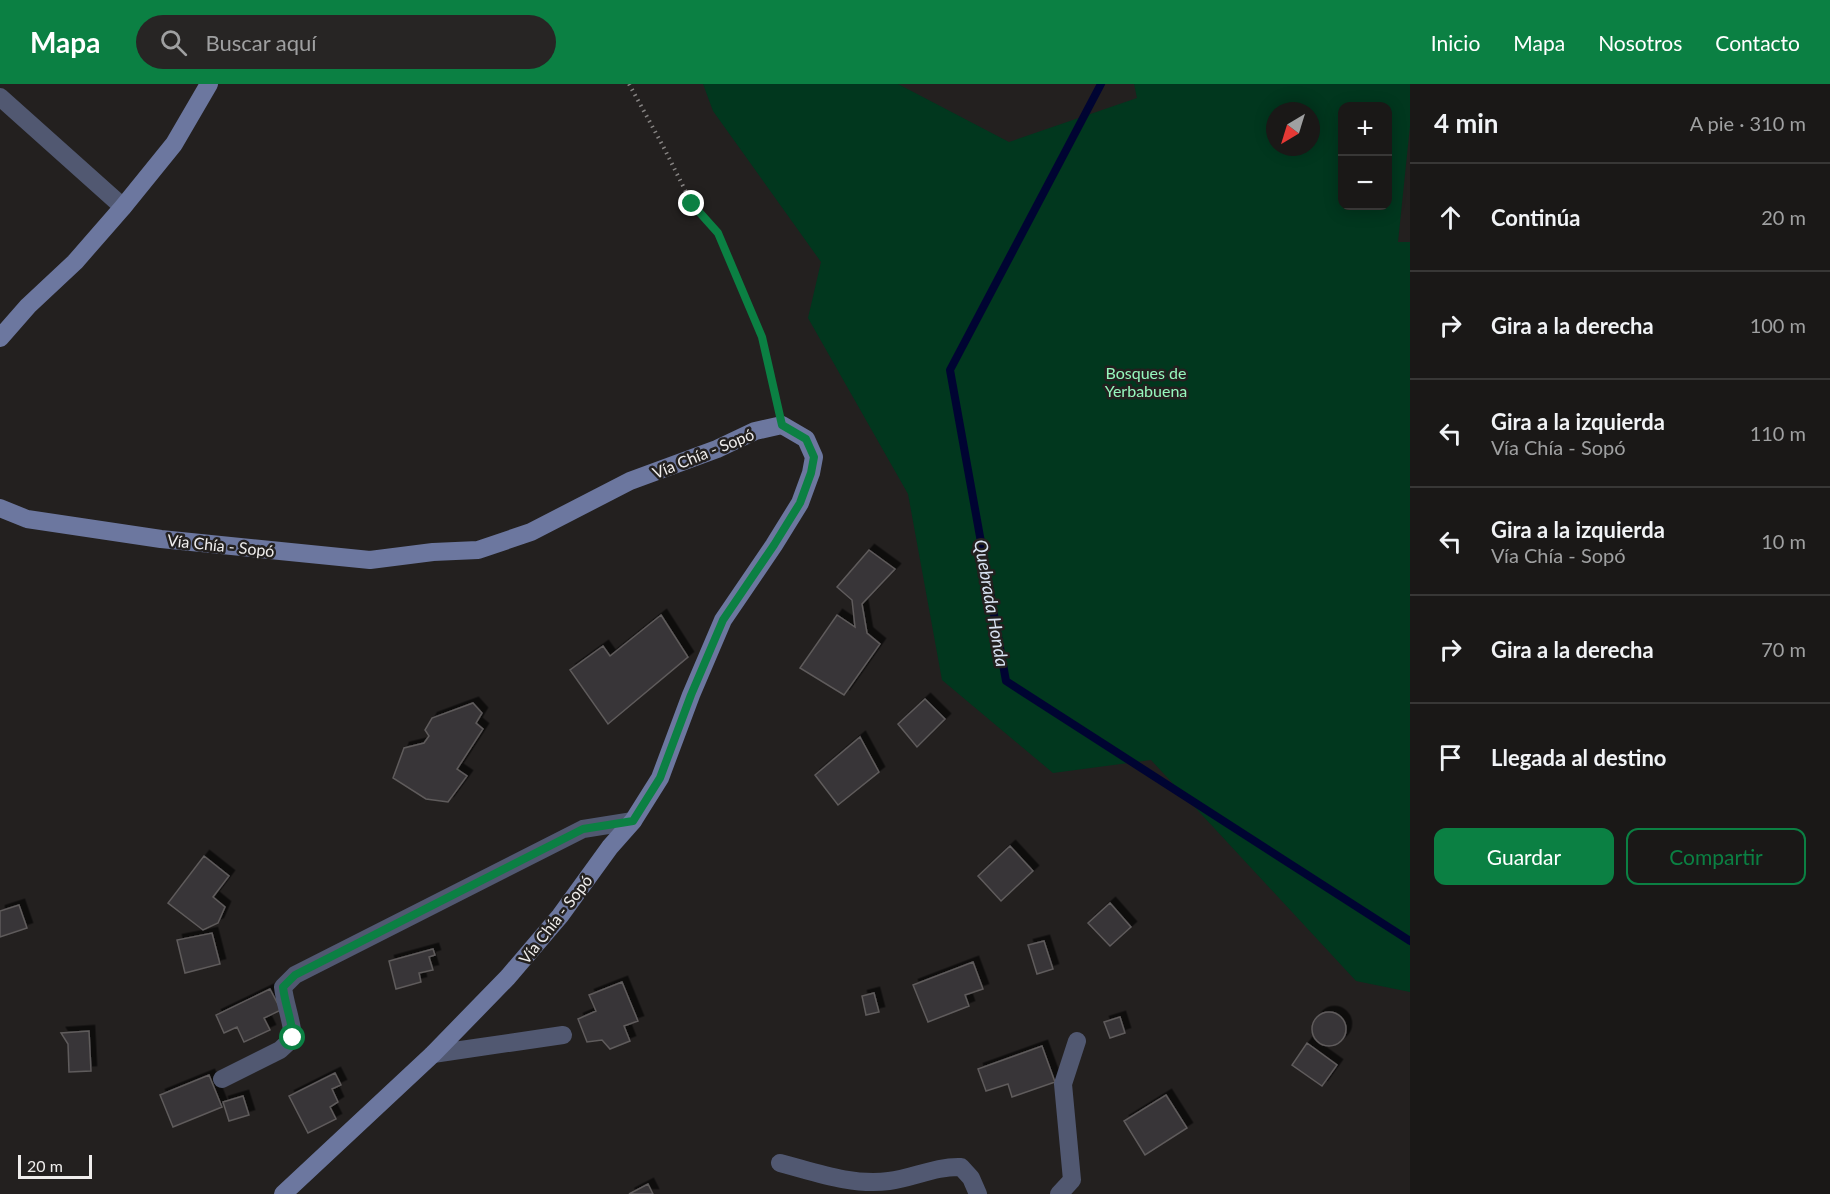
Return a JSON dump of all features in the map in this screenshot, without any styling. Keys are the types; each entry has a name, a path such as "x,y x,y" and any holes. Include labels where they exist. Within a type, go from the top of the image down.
{"street":[{"path":"0,338 28,306 75,262 123,207 174,144 209,84"},
{"path":"0,97 123,207"},
{"name":"Vía Chía - Sopó","path":"0,508 27,519 161,539 370,560 433,552 478,550 531,532 630,481 717,449 755,431 782,425 806,439 814,457 800,503 723,620 691,695 660,778 633,821 610,847 560,916 516,968 433,1054 284,1194"},
{"path":"222,1078 280,1050 293,1038 292,1020 285,1002 283,987 295,975 583,829 633,821"},
{"path":"433,1054 563,1035"},
{"path":"1059,1194 1072,1180 1063,1084 1077,1041"},
{"path":"780,1163 845,1180 888,1181 949,1166 961,1167 971,1178 978,1194"}],"path":[{"path":"629,84 692,204 718,233 762,337 782,425"}],"green space":[{"name":"Bosques de Yerbabuena","path":"703,84 898,84 1009,142 1137,98 1134,84 1410,84 1410,126 1398,242 1410,242 1410,992 1356,981 1151,760 1053,773 942,680 908,494 808,318 821,262 713,111"}],"building":[{"path":"869,550 895,569 862,604 867,633 880,644 844,695 800,668 837,615 855,627 852,600 837,587"},
{"path":"661,615 688,657 608,724 570,670 603,646 610,656"},
{"path":"925,699 945,719 917,747 898,724"},
{"path":"473,703 482,713 476,723 483,729 457,769 467,776 448,802 426,799 393,778 404,748 424,743 429,736 425,730 432,718"},
{"path":"860,737 879,772 838,805 815,775"},
{"path":"1010,846 1033,871 1001,901 978,876"},
{"path":"204,856 229,876 213,897 225,907 218,923 203,930 168,903"},
{"path":"1110,903 1131,927 1110,946 1088,923"},
{"path":"19,905 27,928 0,937 0,911"},
{"path":"212,933 220,964 185,973 177,940"},
{"path":"1044,941 1053,969 1037,974 1028,945"},
{"path":"433,949 435,955 429,957 433,970 419,973 421,982 396,989 389,961"},
{"path":"973,962 983,989 965,995 969,1006 928,1022 913,985"},
{"path":"622,982 638,1021 624,1026 630,1041 610,1049 602,1040 587,1042 578,1019 596,1011 589,995"},
{"path":"270,989 281,1010 264,1018 270,1030 244,1042 237,1027 224,1033 216,1015"},
{"path":"874,993 879,1012 866,1015 862,996"},
{"path":"1329,1012 1341,1017 1346,1029 1341,1041 1329,1046 1317,1041 1312,1029 1317,1017"},
{"path":"1120,1017 1125,1033 1110,1038 1104,1022"},
{"path":"89,1031 91,1071 69,1072 68,1044 61,1033"},
{"path":"1307,1043 1337,1065 1322,1086 1292,1065"},
{"path":"1042,1046 1055,1082 1012,1097 1008,1084 986,1091 978,1069"},
{"path":"335,1073 341,1085 332,1089 338,1102 330,1107 336,1119 308,1133 289,1096"},
{"path":"209,1075 222,1107 173,1127 160,1095"},
{"path":"1166,1095 1187,1128 1145,1155 1124,1121"},
{"path":"243,1096 249,1115 229,1121 223,1102"},
{"path":"648,1184 653,1194 629,1194"}],"waterway":[{"name":"Quebrada Honda","path":"1101,84 950,370 1006,681 1410,941"}],"route":[{"path":"293,1038 292,1020 285,1002 283,987 295,975 583,829 633,821 660,778 691,695 723,620 800,503 814,457 806,439 782,425 762,337 718,233 692,204"}]}
